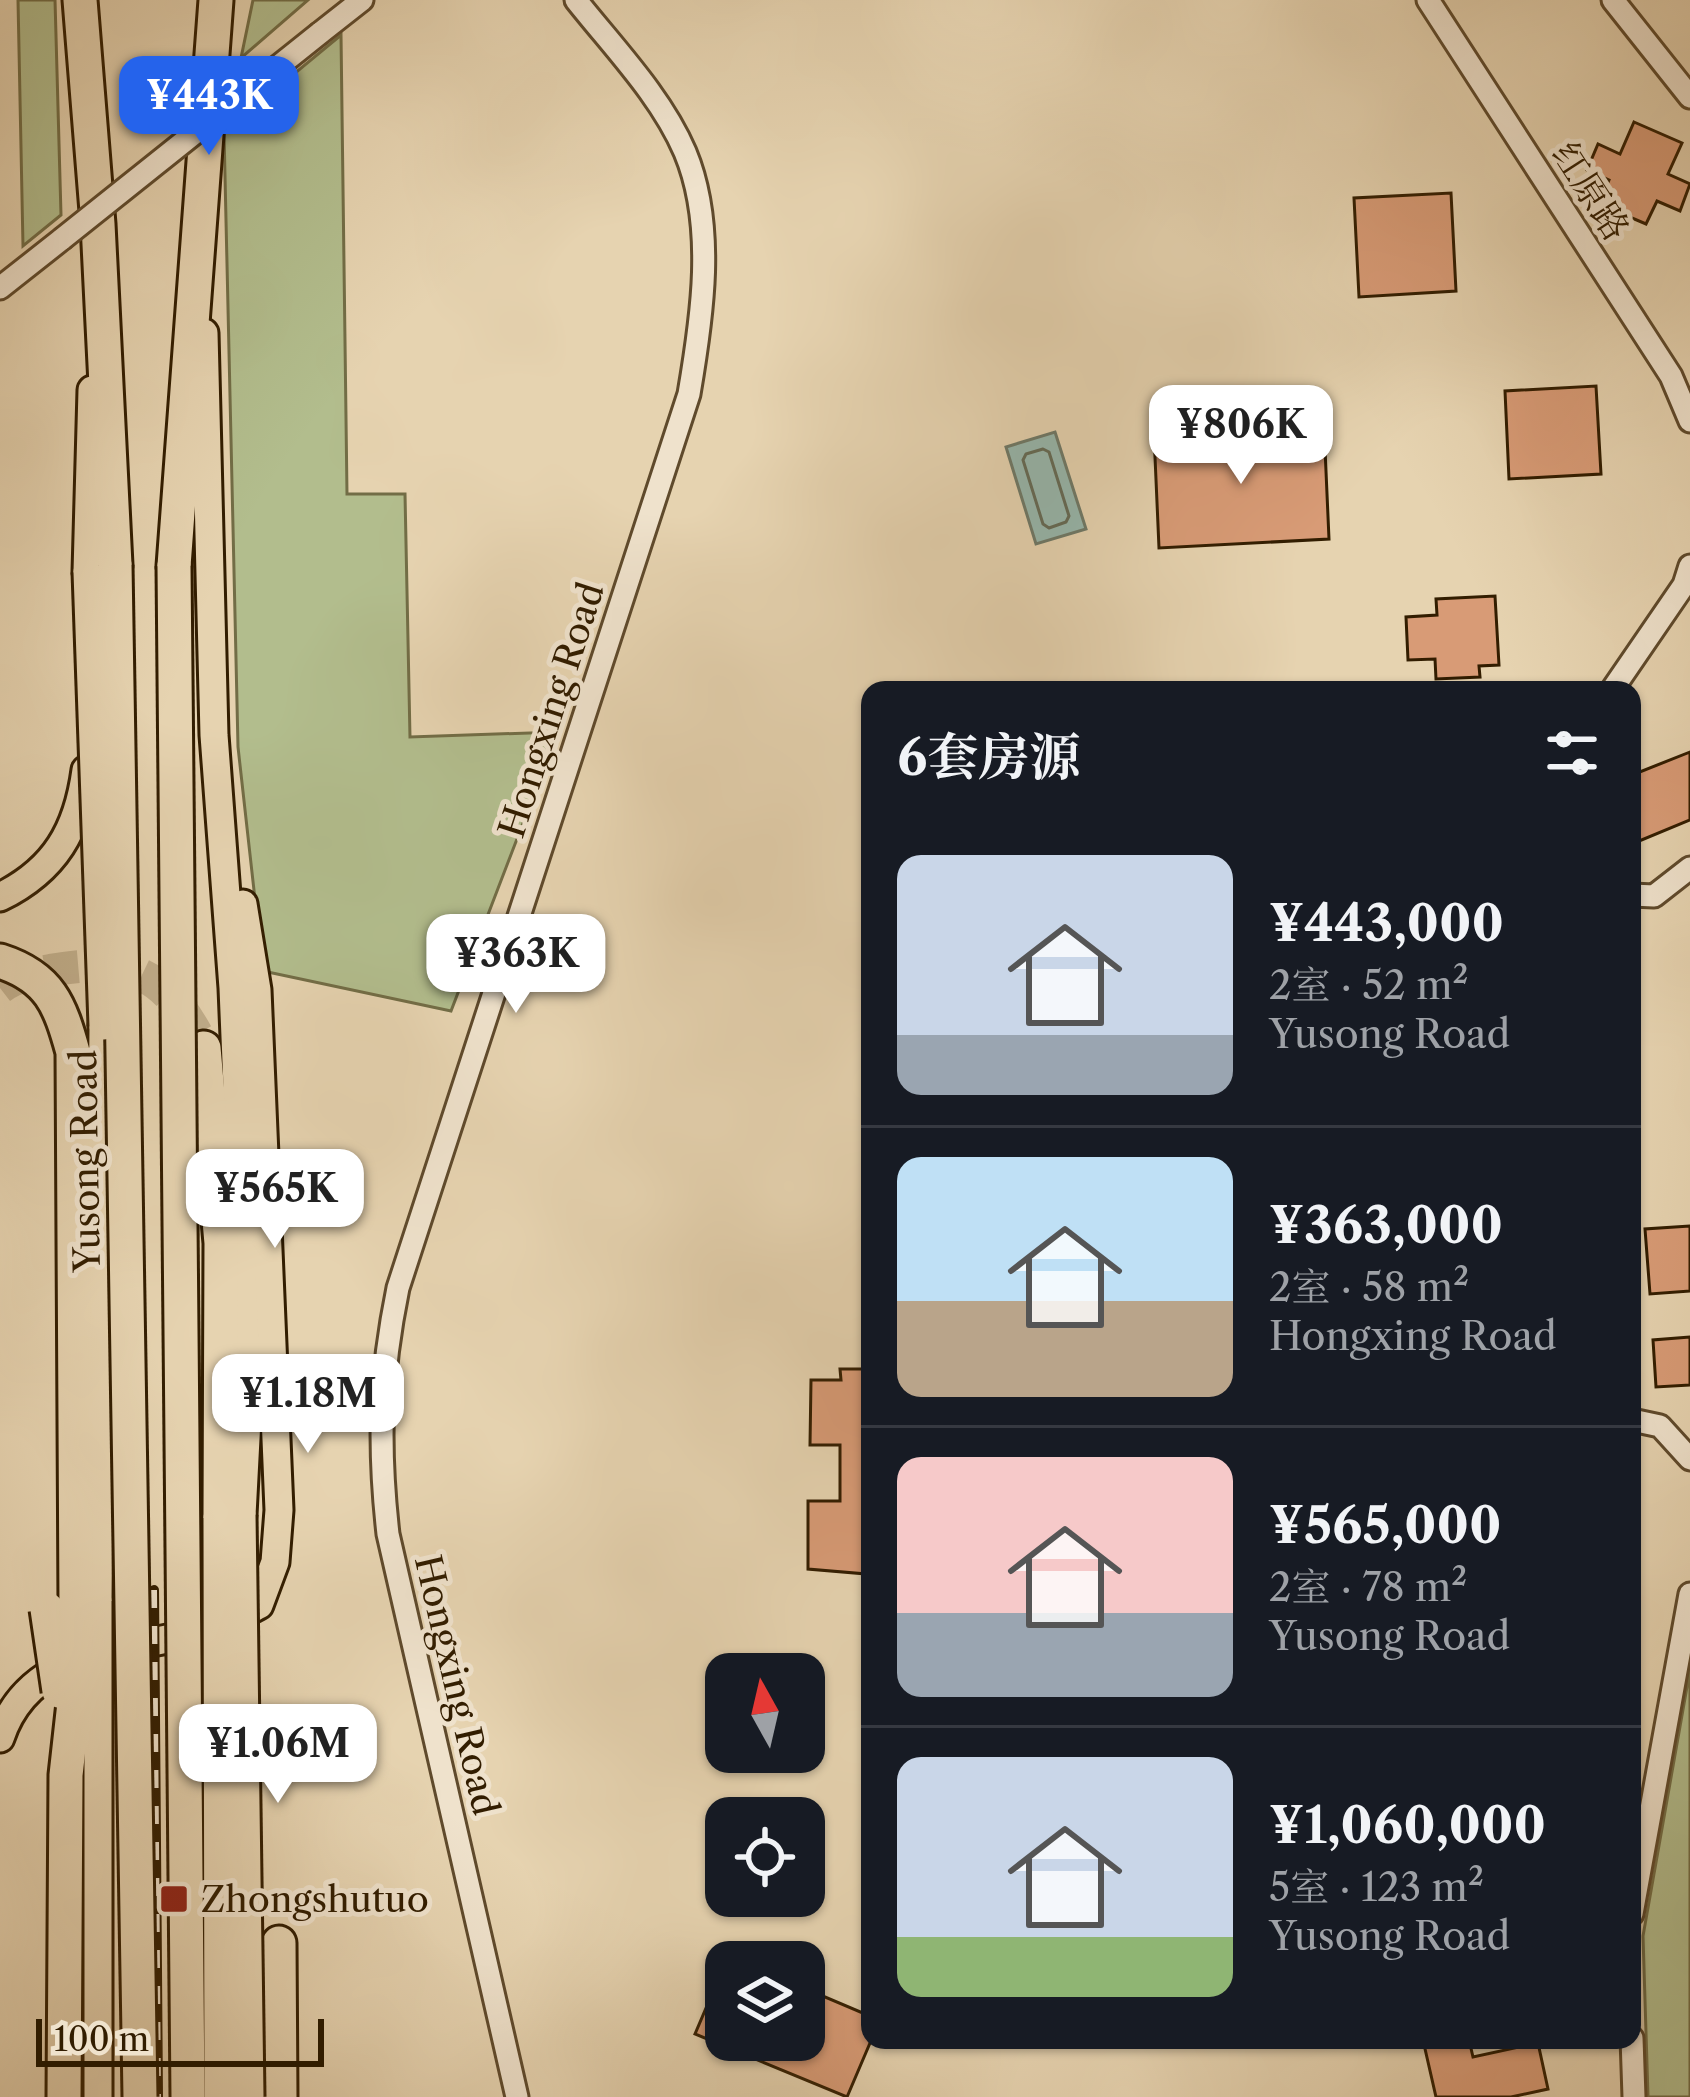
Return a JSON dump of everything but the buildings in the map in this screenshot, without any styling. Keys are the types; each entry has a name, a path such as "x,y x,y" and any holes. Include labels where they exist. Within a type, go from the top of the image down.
{"highway":[{"name":"Yusong Road","path":"80,0 98,224 101,569 140,2097"},
{"path":"188,2097 174,566 201,257 216,0"},
{"path":"0,961 37,976 61,1011 73,1052 75,1694 66,1775 64,2097"},
{"path":"204,1048 221,1243 231,1516 221,2097"},
{"path":"67,1919 85,2097"},
{"path":"279,1943 280,2097"},
{"path":"221,1995 239,2097"}],"main road":[{"path":"0,1738 8,1713 43,1678 88,1654 213,1629 259,1605 275,1562 279,1510 245,989 214,735 213,564 201,257"},
{"name":"Yusong Road","path":"98,2097 74,1605 103,1026 90,736 101,569"},
{"path":"0,897 30,881 63,848 82,802 90,736"},
{"path":"245,989 247,1418 231,1516 250,2097"},
{"path":"260,2097 277,1978"}],"street":[{"path":"0,288 362,0"},
{"name":"Hongxing Road","path":"517,2097 388,1534 379,1450 382,1364 398,1288 689,394 699,336 703,271 698,209 686,154 656,100 576,0"},
{"name":"红原路","path":"1428,0 1671,376 1690,421"},
{"path":"1613,0 1690,97"},
{"path":"1618,681 1684,585 1690,566"},
{"path":"1641,895 1654,896 1690,868"},
{"path":"1641,1422 1660,1426 1690,1459"},
{"path":"1641,1864 1690,1594"},
{"path":"1632,2049 1634,2097"}],"green space":[{"path":"18,0 55,0 61,215 23,246"},
{"path":"253,0 308,0 241,58"},
{"path":"341,35 347,494 405,494 410,737 558,732 451,1011 263,971 238,747 224,132"},
{"path":"1690,1670 1690,2097 1648,2097 1643,1936"}],"water":[{"path":"1055,432 1086,529 1036,544 1006,447"}],"tunnel":[{"path":"0,988 53,970 82,966 127,970 162,988 204,1048"}],"railway":[{"path":"154,1590 158,2097"}],"place":[{"name":"Zhongshutuo","path":"174,1899"}]}
